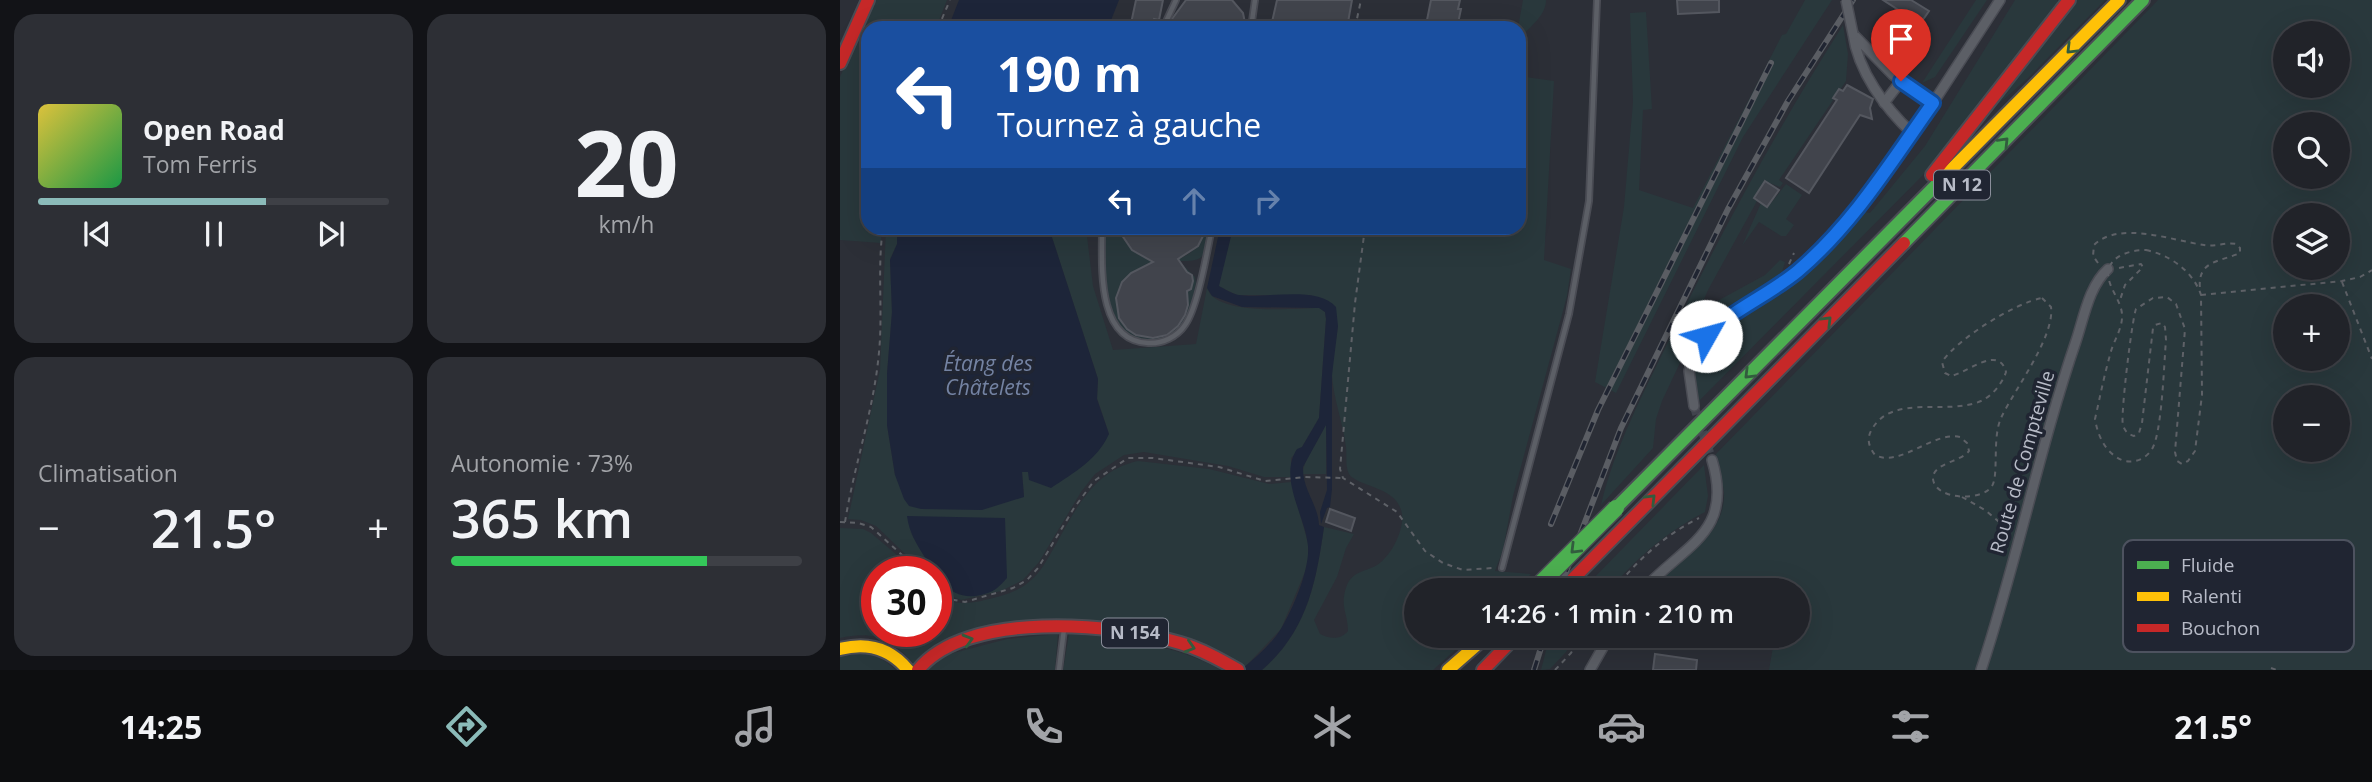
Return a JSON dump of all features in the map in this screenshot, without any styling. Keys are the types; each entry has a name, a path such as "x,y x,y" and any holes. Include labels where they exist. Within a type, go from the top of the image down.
{"main road":[{"path":"840,64 868,0"},
{"name":"N 12","path":"1546,578 2119,0"},
{"name":"N 12","path":"1574,578 2143,0"},
{"path":"1797,326 1871,240 1950,155 2065,3"},
{"name":"N 154","path":"918,670 936,651 973,638 1026,628 1064,626 1101,628 1154,637 1203,651 1238,670"},
{"path":"840,649 860,645 878,648 894,656 908,670"},
{"path":"1448,670 1473,648"},
{"path":"1483,670 1504,648"}],"street":[{"path":"1846,0 1857,58 1884,103 1912,132"},
{"path":"1694,406 1689,371 1698,345 1713,330 1788,279 1832,239 1862,205 2000,0"},
{"path":"1853,34 1863,47 1901,81 1933,103"},
{"path":"1884,103 1901,81"},
{"name":"Route de Compteville","path":"1981,670 2071,357 2098,280 2105,268"},
{"path":"1656,578 1710,526 1718,499 1717,478 1712,460"},
{"path":"1590,670 1603,648"}],"lane":[{"path":"1166,21 1176,0"},
{"path":"1252,21 1255,0"},
{"path":"1502,568 1569,314 1589,201 1598,0"},
{"path":"1102,235 1106,295 1111,320 1125,335 1150,344 1174,336 1187,323 1211,235"},
{"path":"1059,670 1064,626"}],"path":[{"path":"941,21 950,0"},
{"path":"1356,21 1361,0"},
{"path":"2105,268 2137,263 2143,266 2122,290 2122,320 2109,355 2095,419 2098,434 2112,454 2124,461 2142,459 2152,449 2157,433 2166,340 2162,323 2153,328 2139,433 2134,436 2128,434 2123,425 2122,414 2128,378 2130,333 2136,309 2153,298 2167,297 2176,304 2185,329 2175,452 2177,461 2182,464 2188,461 2195,451 2202,395 2200,282 2203,271 2214,262 2239,253 2240,248 2236,244 2206,246 2161,236 2122,234 2101,239 2094,245 2093,256 2105,268 2120,304"},
{"path":"845,522 872,401 879,354 883,235"},
{"path":"1343,478 1340,469 1364,235"},
{"path":"2105,268 2130,252 2152,251 2187,271 2198,285 2201,295"},
{"path":"2201,295 2342,281 2372,270"},
{"path":"2342,281 2372,359"},
{"path":"1961,497 1982,493 1992,485 1997,427 2023,382 2042,340 2052,311 2046,299 2030,301 1996,318 1953,350 1942,362 1945,373 1951,376 1986,360 1992,359 2001,363 2005,369 2004,378 1986,398 1959,407 1904,409 1878,421 1870,433 1870,448 1881,458 1898,455 1947,437 1964,439 1968,447 1967,455 1940,467 1933,476 1934,482 1939,489 1961,497 1996,518 2018,542"},
{"path":"952,600 965,602 1013,588 1027,580 1038,568 1074,508 1094,481 1128,458 1153,458 1219,467 1265,481 1306,477 1343,478 1397,512 1425,551 1443,563 1462,570 1502,568"},
{"path":"1623,578 1645,555 1680,527 1703,516"},
{"path":"840,522 871,527 903,556"},
{"path":"1555,670 1574,648"},
{"path":"2271,668 2277,670"}],"shaded area":[{"path":"874,0 947,0 939,21 865,21"},
{"path":"1523,0 1546,0 1541,15 1526,32 1526,21 1519,21"},
{"path":"1805,0 1832,0 1743,137 1616,393 1595,382 1624,207 1633,102 1630,13 1646,12 1652,109 1643,110 1639,190 1693,208 1782,35 1786,34"},
{"path":"1976,0 1987,0 1935,77 1922,83"},
{"path":"2015,0 2057,0 2057,5 1922,176 1698,402 1695,367 1705,344 1724,326 1793,281 1825,253 1864,212 1870,213 1925,146"},
{"path":"2077,0 2105,0 2027,79 1996,106"},
{"path":"2158,0 2372,0 2372,670 1769,670 1773,648 1810,648 1810,578 1663,578 1698,547 1717,522 1723,508 1722,482 1715,455"},
{"path":"1843,25 1848,54 1846,81 1779,180 1783,183 1780,187 1765,181 1754,198 1757,201 1699,311 1765,275 1780,260 1785,262 1782,272 1695,331 1662,401 1656,419 1653,448 1601,505 1631,420 1690,298 1774,140"},
{"path":"861,29 861,235 881,235 881,243 840,240 840,77"},
{"path":"1526,77 1554,81 1544,260 1571,269 1567,296 1513,496 1503,550 1495,571 1531,574 1527,578 1404,578 1404,648 1458,648 1433,670 1262,670 1290,639 1307,605 1324,527 1354,534 1346,548 1337,577 1314,620 1320,634 1335,638 1348,631 1344,604 1347,585 1354,576 1377,565 1390,552 1397,540 1402,514 1399,505 1386,492 1349,474 1332,374 1338,326 1311,295 1237,295 1218,286 1231,235 1526,235"},
{"path":"1786,184 1802,195 1786,219 1794,225 1786,236 1781,236 1759,222 1742,246 1761,203 1768,207"},
{"path":"886,235 897,235 897,244 890,259 892,312 887,374 887,425 895,475 1024,497 1022,472 1028,472 1109,434 1097,398 1098,379 1051,235 1087,235 1093,286 1113,350 1196,344 1207,288 1214,297 1240,307 1320,308 1325,312 1319,418 1302,447 1291,458 1291,477 1264,477 1228,466 1144,452 1124,455 1095,474 1081,492 1039,562 1023,580 1001,591 961,600 952,597 952,556 926,556 909,530 924,556 907,556 876,526 861,520 848,519 880,370"},
{"path":"1104,235 1122,235 1138,253 1158,261 1169,261 1190,253 1204,235 1208,235 1205,250 1200,258 1179,261 1195,277 1196,283 1186,320 1172,335 1163,339 1142,340 1123,332 1116,325 1109,305"},
{"path":"1326,422 1326,474 1303,474 1306,462"},
{"path":"1138,461 1209,469 1269,484 1291,482 1308,543 1305,572 1281,629 1244,668 1103,624 952,640 952,602 981,601 1013,592 1025,585 1044,565 1087,493 1109,473"},
{"path":"1704,465 1708,496 1705,512 1653,546 1620,578 1594,578"},
{"path":"840,528 863,529 898,556 861,556 861,635 840,638"},
{"path":"1058,634 1055,670 926,670 944,652 946,655 1007,639"},
{"path":"1069,634 1108,637 1167,648 1222,670 1063,670"},
{"path":"895,647 932,647 915,665"},
{"path":"1547,648 1568,648 1550,669 1541,670"},
{"path":"862,653 881,658 896,670 840,670 840,657"}],"water":[{"path":"959,0 1119,0 1111,21 951,21"},
{"name":"Étang des Châtelets","path":"897,235 1051,235 1098,379 1097,399 1109,434 1092,458 1077,471 1051,488 1029,480 1028,472 1022,472 1024,497 982,510 921,509 909,506 895,475 887,425 887,374 892,312 890,260 897,244"},
{"path":"1218,235 1231,235 1219,286 1239,295 1317,296 1336,307 1338,326 1332,375 1330,507 1327,508 1321,524 1320,512 1327,490 1326,425 1303,467 1303,475 1319,525 1324,527 1313,587 1290,639 1262,670 1241,670 1269,644 1282,627 1304,577 1308,555 1306,534 1294,497 1290,472 1297,449 1302,447 1319,418 1325,312 1319,308 1242,307 1212,296 1207,288"},
{"path":"907,516 1005,518 1007,578 996,589 981,595 970,596 953,592 952,556 924,556 909,527"}],"building":[{"path":"1136,0 1163,0 1159,20 1132,21"},
{"path":"1186,0 1232,0 1243,13 1245,21 1172,21"},
{"path":"1277,0 1352,0 1348,21 1272,21"},
{"path":"1431,0 1460,0 1458,21 1427,21"},
{"path":"1677,0 1719,0 1719,12 1678,14"},
{"path":"1883,0 1911,0 1929,11 1920,24"},
{"path":"1847,85 1873,99 1870,108 1872,119 1860,115 1809,193 1786,178 1837,100 1833,98 1839,89 1843,91"},
{"path":"1765,181 1779,190 1767,207 1754,198"},
{"path":"1122,235 1204,235 1198,246 1178,259 1192,275 1193,281 1191,289 1187,291 1188,305 1185,315 1178,326 1167,335 1153,338 1136,335 1127,329 1119,318 1116,298 1122,282 1131,273 1153,262 1132,250"},
{"path":"1330,509 1355,518 1351,531 1326,522"},
{"path":"1655,654 1697,660 1696,670 1653,670"}],"tunnel":[{"path":"1694,406 1712,460"}],"railway":[{"path":"1564,578 1621,428 1728,209 1788,101 1853,0"},
{"path":"1551,524 1598,410 1771,63"},
{"path":"1534,670 1541,648"}],"traffic: fast":[{"path":"1904,243 2143,0"},
{"path":"1616,508 1942,179"},
{"path":"1546,578 1616,508"}],"traffic: slow":[{"path":"1942,179 2119,0"},
{"path":"840,649 859,646 877,649 894,656 908,670"},
{"path":"1448,670 1473,648"}],"traffic: jam":[{"path":"840,63 868,0"},
{"path":"1932,175 2069,0"},
{"path":"1574,578 1904,243"},
{"path":"918,670 940,651 970,638 1005,630 1042,626 1118,630 1152,636 1195,648 1238,670"},
{"path":"1483,670 1504,648"}],"route":[{"path":"1706,336 1797,271 1832,239 1862,205 1933,103 1901,81"}]}
